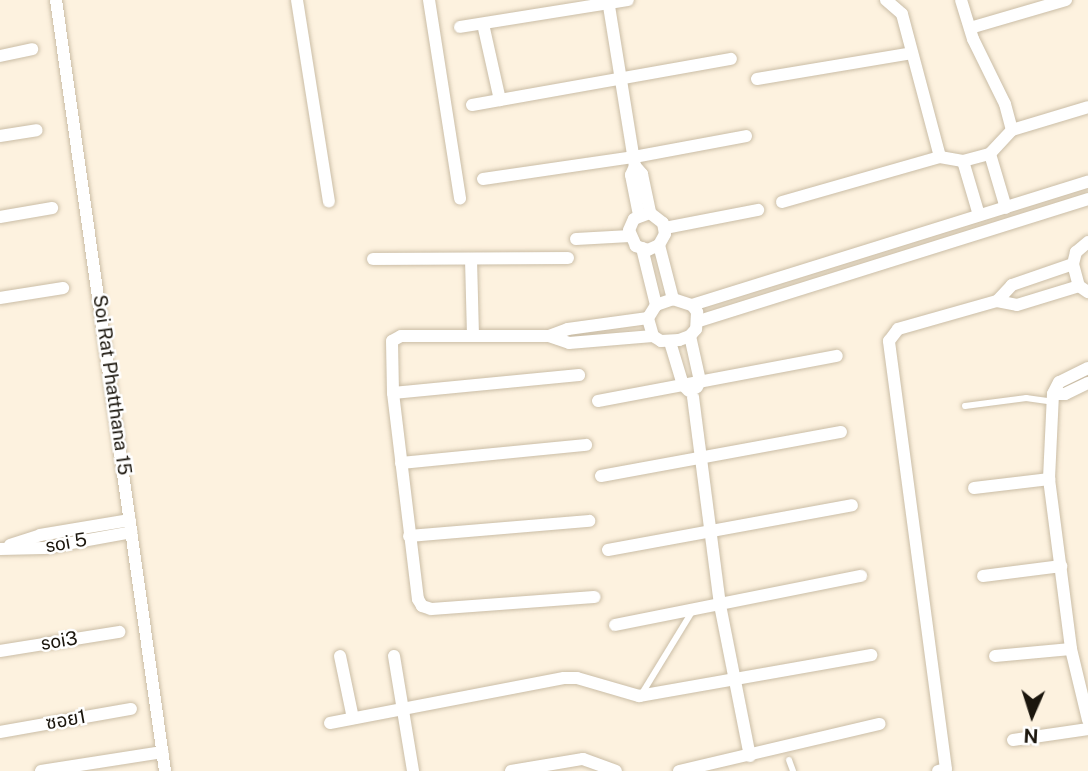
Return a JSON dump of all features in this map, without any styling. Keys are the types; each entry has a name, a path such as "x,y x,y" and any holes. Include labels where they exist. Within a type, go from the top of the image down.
{"street":[{"name":"Soi Rat Phatthana 15","path":"56,0 165,771"},
{"path":"297,0 329,201"},
{"path":"429,0 460,199"},
{"path":"460,27 628,0"},
{"path":"886,0 902,14 940,157"},
{"path":"961,0 970,28 1005,104 1012,130"},
{"path":"970,28 1066,0"},
{"path":"608,2 635,162 631,175 644,214"},
{"path":"483,24 500,100"},
{"path":"0,56 32,49"},
{"path":"757,79 912,53"},
{"path":"472,105 731,59"},
{"path":"782,202 940,157 963,161 990,154 1012,130 1088,107"},
{"path":"0,136 37,131"},
{"path":"483,179 635,162 746,136"},
{"path":"990,154 1006,208"},
{"path":"963,161 983,214 992,229"},
{"path":"653,336 648,318 656,305 673,299 692,305 1088,182"},
{"path":"750,756 720,606 693,397 700,381 690,336 698,321 1088,199"},
{"path":"0,217 52,208"},
{"path":"665,228 758,210"},
{"path":"644,214 660,218 665,228 659,245 673,299"},
{"path":"630,236 631,224 644,214"},
{"path":"576,239 630,236 642,248 656,305"},
{"path":"943,770 889,341 898,329 997,301 1017,305 1083,289 1073,264 1076,253 1088,242"},
{"path":"642,248 659,245"},
{"path":"373,259 568,258"},
{"path":"471,259 473,334"},
{"path":"997,301 1012,285 1073,264"},
{"path":"0,298 63,288"},
{"path":"692,305 698,321"},
{"path":"549,336 568,329 648,318"},
{"path":"595,597 430,609 422,606 418,599 409,536 393,393 391,343 395,338 473,334 549,336 569,343 653,336 670,342 690,336"},
{"path":"670,342 683,385 693,397"},
{"path":"598,401 837,356"},
{"path":"1088,368 1059,382 1053,398 1049,479 1071,649 1088,720"},
{"path":"393,393 579,375"},
{"path":"1053,398 1088,383"},
{"path":"601,476 841,432"},
{"path":"401,463 586,445"},
{"path":"974,488 1049,479"},
{"path":"608,550 852,505"},
{"path":"409,536 589,521"},
{"name":"soi 5","path":"0,549 44,548 131,526"},
{"path":"983,576 1061,566"},
{"path":"615,625 862,576"},
{"name":"soi3","path":"0,651 119,632"},
{"path":"995,656 1071,649"},
{"path":"330,723 564,678 577,678 639,696 871,655"},
{"path":"340,656 353,718"},
{"path":"394,656 413,771"},
{"name":"ซอย1","path":"0,732 131,709"},
{"path":"679,771 880,724"},
{"path":"1013,740 1088,729"},
{"path":"41,771 163,752"},
{"path":"510,771 583,759 616,771"}],"lane":[{"path":"965,407 1026,398 1053,398"},
{"path":"639,696 693,610"},
{"path":"789,760 793,771"}]}
